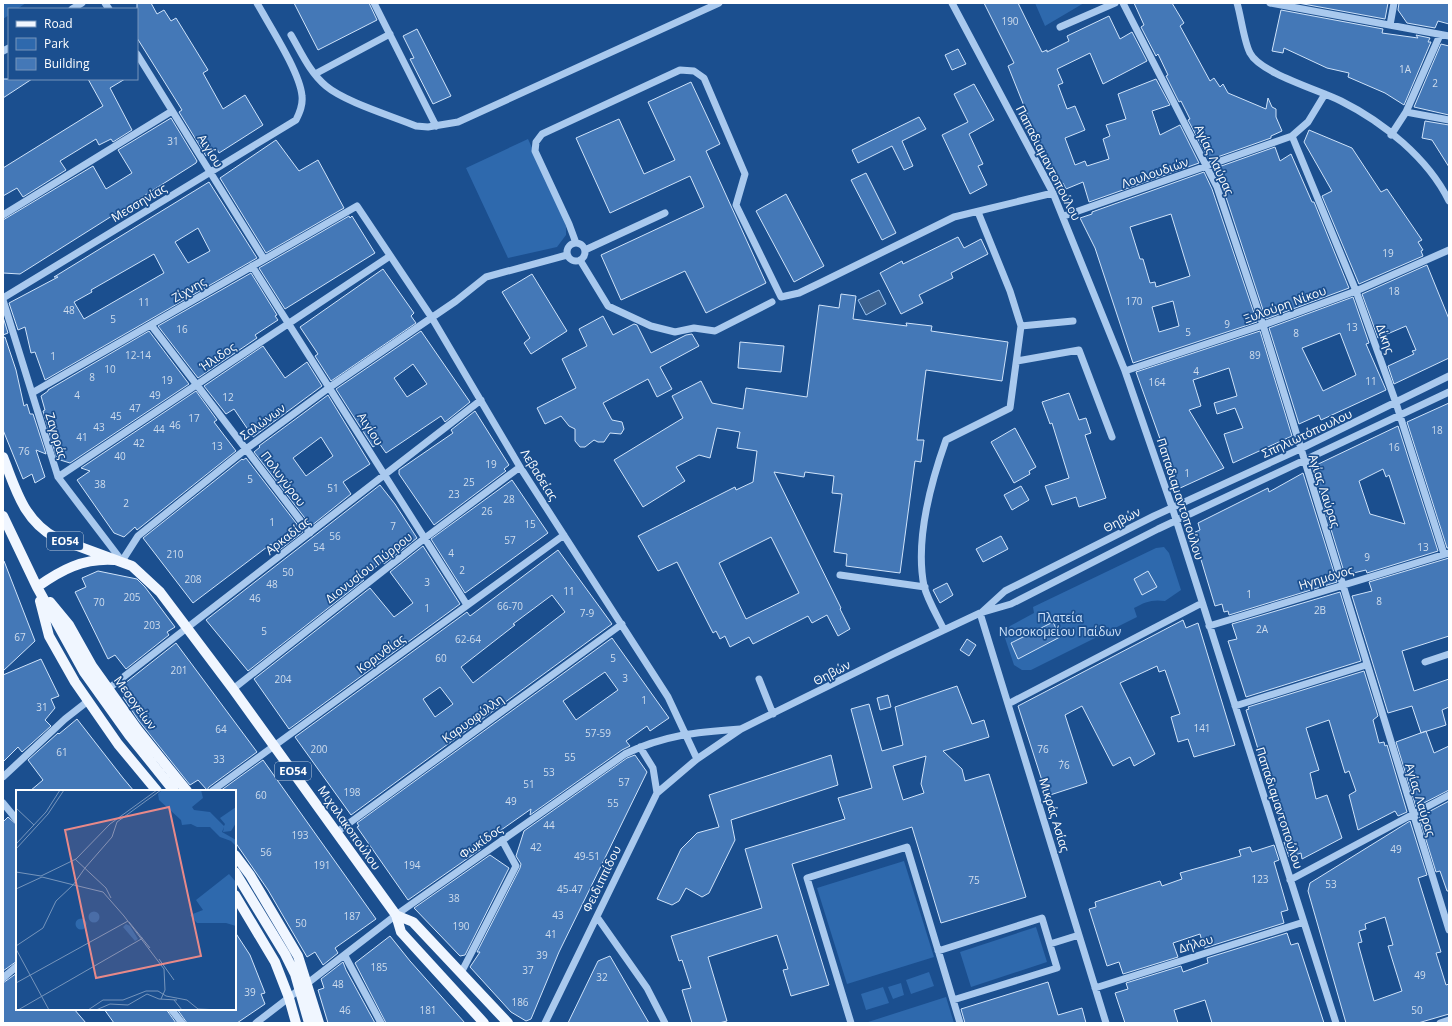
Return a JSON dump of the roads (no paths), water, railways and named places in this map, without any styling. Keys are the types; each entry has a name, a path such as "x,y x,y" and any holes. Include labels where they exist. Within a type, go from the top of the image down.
{"main road":[{"name":"ΕΟ54","path":"3,457 24,508 38,526 56,538 122,561"},
{"path":"3,516 5,528 37,587 65,627"},
{"path":"37,587 59,572 78,564 92,561 122,561"},
{"name":"Μιχαλακοπούλου","path":"122,561 140,571 160,592 233,689 396,915"},
{"path":"37,587 49,636 58,654 118,744 156,790"},
{"name":"Μεσογείων","path":"65,627 136,729 186,790"},
{"name":"Μεσογείων","path":"65,627 84,672 114,716 173,790"},
{"path":"236,856 250,875 298,956 309,1023"},
{"path":"236,874 304,987 319,1023"},
{"path":"236,897 275,962 289,998 296,1023"},
{"name":"ΕΟ54","path":"396,915 401,932 484,1023"},
{"path":"396,915 413,922 508,1023"}],"street":[{"name":"Μεσσηνίας","path":"3,299 296,120 302,108 302,95 292,68 257,3"},
{"path":"374,3 436,126"},
{"path":"292,35 314,74 326,86 344,97 416,126 436,126 458,122 719,3"},
{"name":"Παπαδιαμαντοπούλου","path":"952,3 1064,216 1125,371 1172,507 1336,1023"},
{"path":"1060,27 1115,3"},
{"name":"Αγίας Λαύρας","path":"1123,3 1208,166 1217,187 1263,325 1366,665 1449,930"},
{"path":"1237,3 1250,54 1263,68 1326,94 1360,111 1417,157 1446,186 1449,201"},
{"path":"1270,3 1449,36"},
{"path":"1390,25 1394,3"},
{"path":"314,74 390,34"},
{"path":"1391,135 1406,112 1440,35"},
{"name":"Αιγίου","path":"138,56 264,260"},
{"path":"576,243 569,247 567,255 572,261 580,260 585,254 585,250 583,246 576,243 569,224 535,151 536,142 542,134 680,70 694,71 704,78 745,174 736,206 777,300"},
{"name":"Λουλουδιών","path":"1064,216 1292,136 1308,122 1326,94"},
{"path":"3,215 172,111"},
{"path":"1406,112 1449,120"},
{"name":"Δίκης","path":"1292,136 1356,291 1396,403 1446,554"},
{"path":"580,260 608,306 651,326 676,332 694,328 715,330 777,300 820,284 954,217 1053,193"},
{"name":"Ζίχνης","path":"32,393 357,206"},
{"name":"Λεβαδείας","path":"357,206 432,318 520,467 668,697 697,759"},
{"path":"585,250 664,212"},
{"path":"944,630 925,587 921,553 934,474 946,440 1010,408 1021,326 1010,291 978,212"},
{"name":"Ξυλούρη Νίκου","path":"1125,371 1263,325 1356,291 1449,250"},
{"name":"Σαλώνων","path":"122,561 138,536 246,449 330,387 432,318 486,277 567,255"},
{"name":"Ήλιδος","path":"58,477 390,256"},
{"name":"Αιγίου","path":"252,266 290,323 467,605"},
{"name":"Ζαγοράς","path":"3,299 58,477 122,561"},
{"path":"1021,326 1073,321"},
{"name":"Πολυγύρου","path":"150,325 197,384 310,533"},
{"path":"1017,361 1079,350 1112,437"},
{"name":"Σπηλιωτόπουλου","path":"1172,507 1300,450 1449,376"},
{"name":"Σπηλιωτόπουλου","path":"1176,521 1449,392"},
{"name":"Αρκαδίας","path":"108,689 481,400"},
{"name":"Διονυσίου Πύρρου","path":"233,689 425,538 520,467"},
{"name":"Θηβών","path":"980,613 1005,592 1172,507"},
{"name":"Θηβών","path":"697,759 741,729 980,613 1011,604 1176,521"},
{"name":"Κορινθίας","path":"213,790 564,535"},
{"name":"Ηγημόνος","path":"1209,626 1342,584 1446,554"},
{"path":"840,575 925,587"},
{"path":"1008,704 1202,603"},
{"name":"Μικράς Ασίας","path":"980,613 1106,1023"},
{"name":"Καρυοφύλλη","path":"337,832 622,624"},
{"path":"1425,662 1449,654"},
{"path":"1235,706 1366,665"},
{"path":"759,679 773,714"},
{"path":"3,777 65,719 88,701"},
{"name":"Φωκίδος","path":"256,1023 345,956 396,915 610,764 640,747 686,734 741,729"},
{"path":"640,747 652,768 657,794"},
{"name":"Φειδιππίδου","path":"545,1023 657,794 697,759"},
{"path":"1290,880 1412,814 1449,796"},
{"path":"3,803 16,819"},
{"path":"461,974 516,866 502,840"},
{"path":"851,1023 807,878 907,847 960,1023"},
{"path":"596,917 647,988 665,1023"},
{"path":"938,951 1042,918 1058,968 953,1000"},
{"name":"Δήλου","path":"1095,988 1304,922"},
{"path":"1050,944 1079,935"},
{"path":"345,956 381,1023"},
{"path":"3,978 16,967"},
{"path":"172,1010 182,1023"},
{"path":"1440,1023 1449,1020"}],"park label":[{"name":"Πλατεία Νοσοκομείου Παίδων","path":"1060,625"}]}
